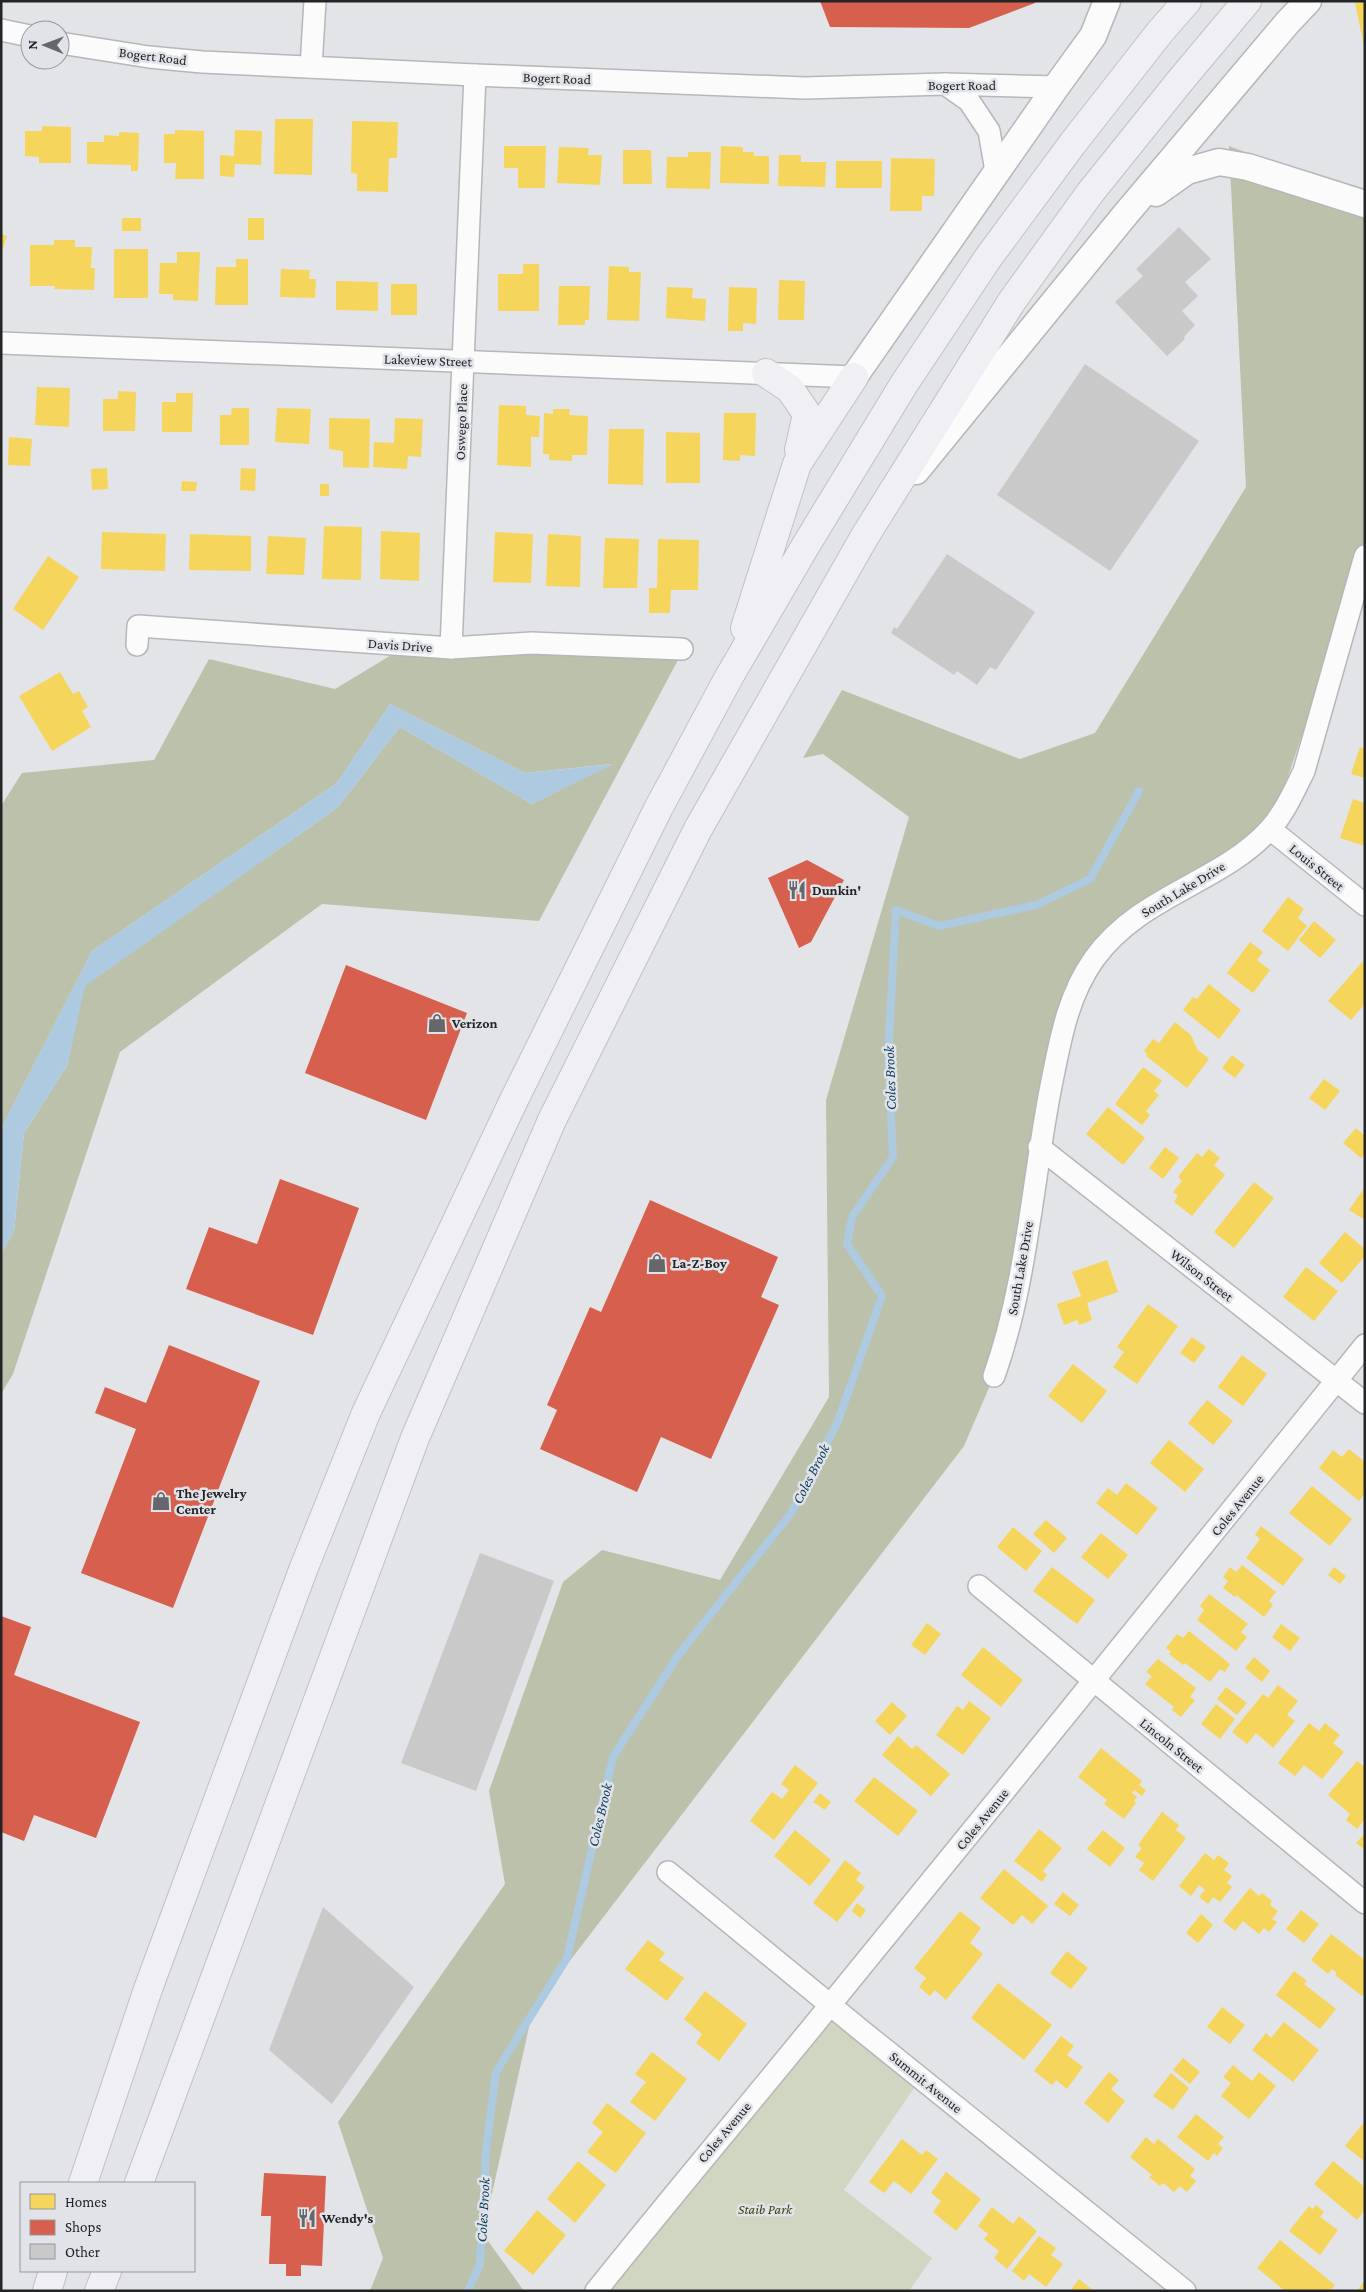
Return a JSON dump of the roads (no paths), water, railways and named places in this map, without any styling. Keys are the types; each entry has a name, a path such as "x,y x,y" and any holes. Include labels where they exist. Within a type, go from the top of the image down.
{"highway":[{"path":"83,2182 148,1989 303,1570 366,1413 512,1102 658,809 729,677 806,545 904,384 988,258 1073,143 1160,32 1187,1"},
{"path":"139,2182 415,1438 552,1120 698,829 865,536 1012,301 1090,194 1247,1"},
{"path":"729,677 797,464 807,414 790,389 766,373"},
{"path":"797,464 854,377"},
{"path":"865,536 910,479"},
{"path":"47,2291 53,2272"},
{"path":"99,2291 107,2272"}],"street":[{"path":"311,67 315,1"},
{"path":"854,377 996,171 1093,36 1107,1"},
{"path":"910,479 1125,215 1288,22 1308,1"},
{"path":"1,30 20,34"},
{"name":"Bogert Road","path":"70,45 149,57 202,62 475,75 805,88 945,84 1056,86"},
{"name":"Oswego Place","path":"451,648 475,75"},
{"path":"945,84 970,101 989,131 996,171"},
{"path":"1125,215 1187,171 1219,162 1248,167 1365,204"},
{"name":"Lakeview Street","path":"1,343 854,377"},
{"name":"South Lake Drive","path":"994,1376 1007,1341 1020,1286 1039,1147 1063,1023 1076,989 1094,959 1120,929 1148,908 1240,856 1270,829 1290,800 1304,771 1365,556"},
{"name":"Davis Drive","path":"137,644 138,626 451,648 531,643 682,649"},
{"name":"Louis Street","path":"1270,829 1365,905"},
{"name":"Wilson Street","path":"1039,1147 1365,1403"},
{"name":"Coles Avenue","path":"596,2291 679,2187 832,2004 1094,1682 1365,1345"},
{"name":"Lincoln Street","path":"979,1586 1365,1903"},
{"name":"Summit Avenue","path":"668,1872 1185,2291"}],"water":[{"path":"390,704 525,773 614,764 532,804 400,727 337,808 85,986 67,1066 24,1133 14,1231 1,1254 1,1129 92,951 337,783"}],"waterway":[{"name":"Coles Brook","path":"468,2291 480,2264 486,2150 496,2072 567,1958 613,1757 679,1654 792,1512 838,1421 882,1296 847,1244 852,1217 893,1157 888,1056 896,910 939,926 1036,905 1090,879 1139,791"}],"place":[{"name":"Dunkin'","path":"797,890"},
{"name":"Verizon","path":"437,1023"},
{"name":"La-Z-Boy","path":"657,1263"},
{"name":"The Jewelry Center","path":"161,1501"},
{"name":"Wendy's","path":"307,2218"}],"park label":[{"name":"Staib Park","path":"765,2209"}]}
